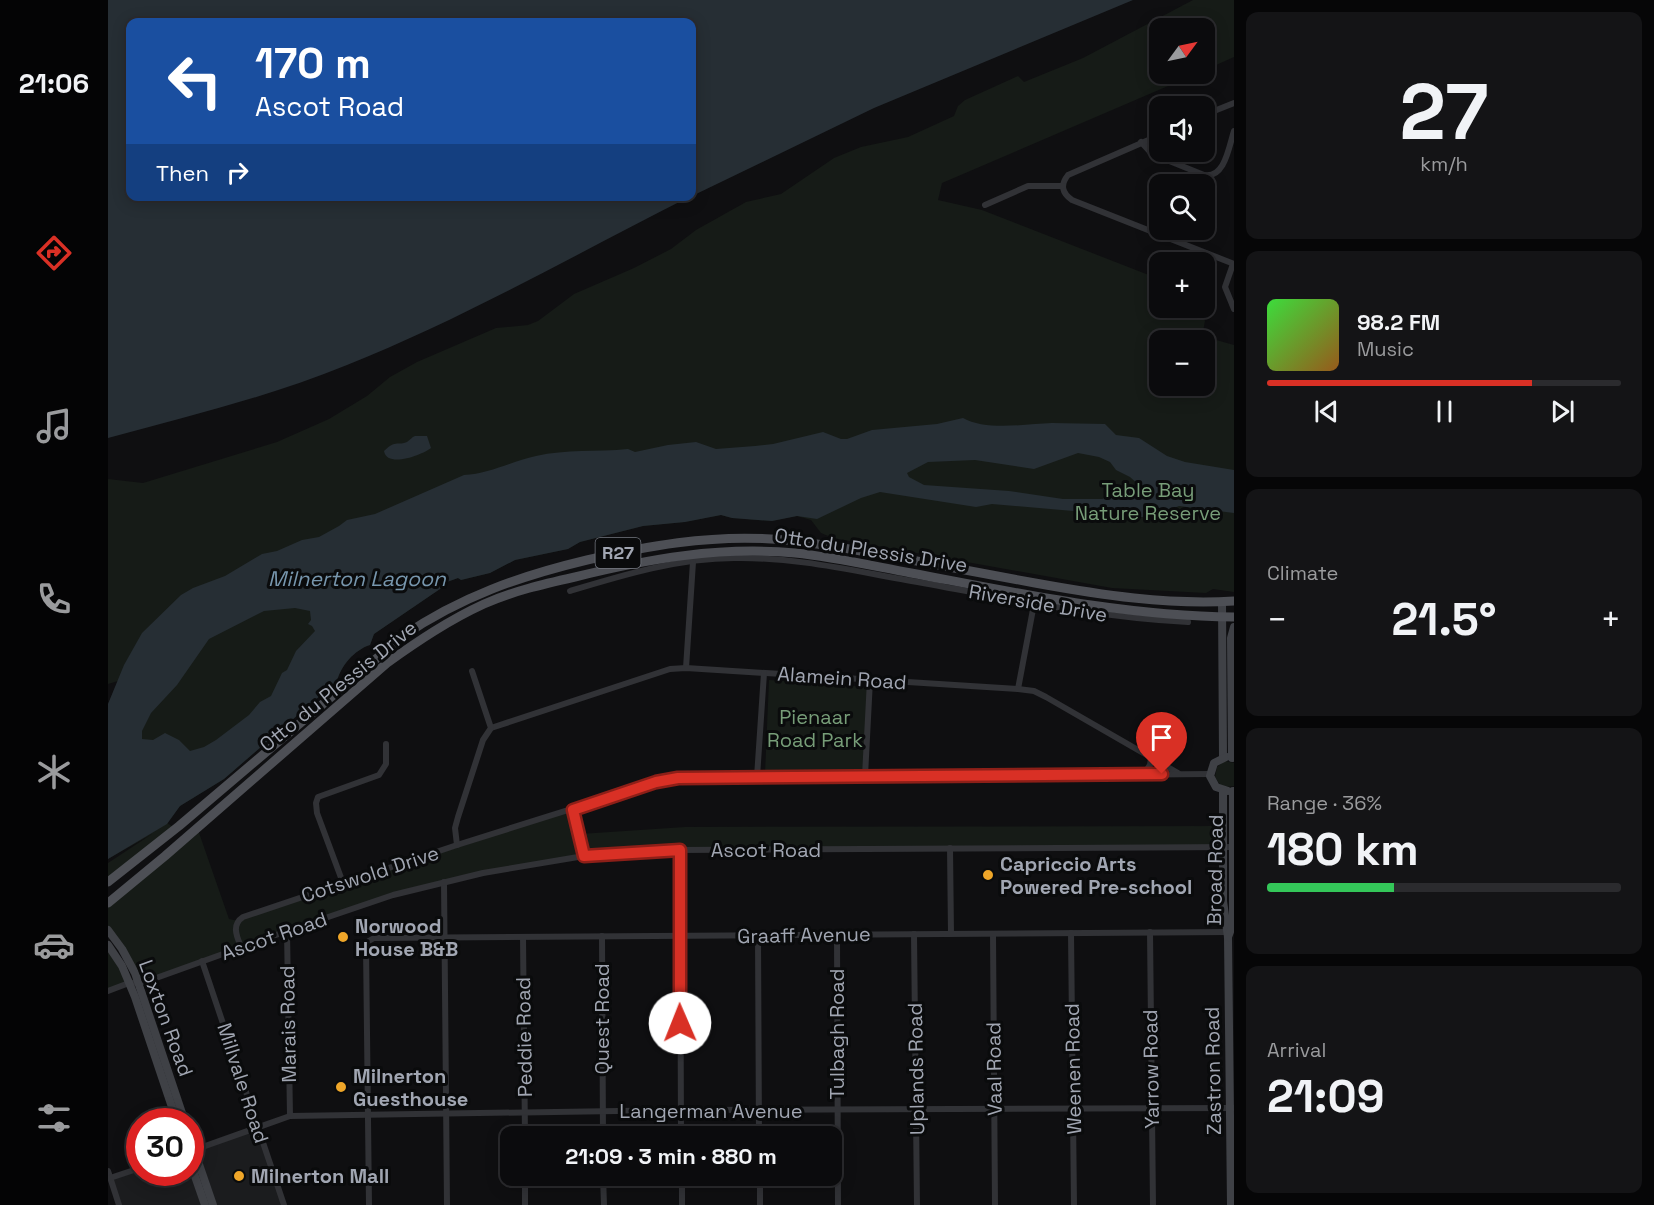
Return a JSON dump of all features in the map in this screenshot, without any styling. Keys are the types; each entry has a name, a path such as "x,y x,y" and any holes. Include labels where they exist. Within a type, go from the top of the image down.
{"main road":[{"name":"Otto du Plessis Drive","path":"108,882 179,826 403,636 424,621 478,593 561,567 636,549 680,542 715,539 770,539 836,547 1091,593 1161,600 1234,601"},
{"name":"Otto du Plessis Drive","path":"108,903 387,663 452,620 485,604 540,585 650,560 710,552 771,551 825,558 1103,608 1234,617"}],"street":[{"path":"1215,111 1234,103"},
{"path":"1141,142 1152,154 1204,175 1213,176 1222,166 1234,131"},
{"path":"1149,139 1071,173 1066,177 1063,186 1066,195 1072,200 1234,264 1225,287 1234,309"},
{"path":"985,205 1028,186 1063,186"},
{"name":"Riverside Drive","path":"570,591 637,571 693,562 732,558 795,561 1121,618 1188,622"},
{"path":"686,668 693,562"},
{"path":"457,845 667,779 1210,774 1214,763 1230,758 1222,602"},
{"path":"1018,689 1034,604"},
{"path":"1227,672 1234,627"},
{"name":"Alamein Road","path":"491,728 660,672 686,668 1018,689 1046,697 1180,774"},
{"path":"472,671 491,728"},
{"path":"757,777 764,673"},
{"path":"865,776 870,680"},
{"name":"Cotswold Drive","path":"241,947 236,931 238,921 262,910 457,845 455,836 458,817 483,740 491,728"},
{"path":"343,883 316,808 318,796 379,775 386,764 386,744"},
{"path":"1144,774 1150,765 1151,758"},
{"name":"Broad Road","path":"1210,774 1214,785 1230,791"},
{"name":"Broad Road","path":"1230,791 1223,847 1223,901 1230,933"},
{"name":"Broad Road","path":"1230,791 1234,847 1233,924 1230,933"},
{"path":"573,810 584,856"},
{"name":"Ascot Road","path":"108,991 146,982 393,895 525,864 584,856 680,850 1234,847"},
{"path":"950,848 951,934"},
{"path":"680,850 681,1126"},
{"path":"444,882 447,1205"},
{"name":"Loxton Road","path":"108,930 125,955 173,1108"},
{"name":"Marais Road","path":"286,931 290,1116"},
{"name":"Yarrow Road","path":"1150,932 1153,1205"},
{"name":"Weenen Road","path":"1071,933 1074,1205"},
{"name":"Graaff Avenue","path":"368,1114 366,946 374,938 1230,933"},
{"name":"Zastron Road","path":"1230,933 1231,1205"},
{"name":"Tulbagh Road","path":"837,934 838,1205"},
{"name":"Uplands Road","path":"915,934 918,1205"},
{"name":"Vaal Road","path":"993,934 995,1205"},
{"name":"Quest Road","path":"602,936 603,1126"},
{"path":"758,936 759,1126"},
{"name":"Peddie Road","path":"523,937 525,1126"},
{"name":"Loxton Road","path":"108,945 134,983 180,1108"},
{"name":"Millvale Road","path":"202,961 284,1205"},
{"name":"Langerman Avenue","path":"204,1147 290,1116 681,1110 1232,1108"},
{"path":"368,1114 369,1205"},
{"path":"119,1205 109,1174 126,1171"},
{"path":"204,1181 213,1205"},
{"path":"198,1186 205,1205"},
{"path":"525,1186 525,1205"},
{"path":"603,1186 604,1205"},
{"path":"682,1186 682,1205"},
{"path":"760,1186 760,1205"}],"shaded area":[{"path":"257,1128 284,1205 213,1205 204,1178 204,1147"},
{"path":"126,1172 126,1186 196,1186 205,1205 119,1205 110,1178"}],"green space":[{"path":"1193,0 1234,0 1234,57 1215,66 1215,18 1159,18"},
{"name":"Table Bay Nature Reserve","path":"1149,23 1149,84 1173,84 942,183 938,200 982,210 1149,275 1149,318 1204,318 1203,330 1149,330 1149,396 1215,396 1215,340 1234,345 1234,592 1213,589 1206,593 1112,588 833,538 821,533 811,520 797,516 772,521 721,515 685,522 643,526 580,542 568,549 515,560 490,573 447,582 374,634 370,645 364,647 345,664 337,681 224,779 180,806 167,823 175,828 108,881 108,863 152,834 108,859 108,704 118,681 108,684 108,479 143,483 277,442 329,419 367,396 390,377 417,362 496,328 528,325 538,321 574,294 671,249 696,230 746,202 781,194 834,158 861,147 908,137 954,116 958,106 965,100 1018,76 1024,82 1083,58"},
{"name":"Pienaar Road Park","path":"769,680 868,687 863,773 765,774"},
{"path":"1225,761 1234,763 1234,786 1221,786 1215,777 1217,767"},
{"path":"573,810 580,834 685,827 1223,826 1223,847 680,850 584,856 411,890 138,982 108,930 108,903 197,827 229,919 238,921 243,917"},
{"path":"108,945 129,983 108,991"}],"water":[{"path":"108,0 1133,0 874,108 696,194 696,18 126,18 126,201 681,201 520,285 391,347 318,376 258,396 108,438"},
{"name":"Milnerton Lagoon","path":"963,418 994,426 1052,423 1105,424 1116,435 1139,438 1167,456 1185,462 1234,470 1234,513 1179,506 1155,516 1143,517 992,504 976,507 880,492 861,498 817,519 797,516 772,521 721,515 685,522 643,526 580,542 568,549 515,560 490,573 447,582 374,634 370,645 364,647 345,664 337,681 224,779 180,806 167,824 108,859 108,704 124,665 142,633 181,595 193,588 225,576 262,554 277,551 302,540 319,537 347,520 375,514 464,475 536,456 628,449 635,452 696,442 716,449 755,446 823,432 847,439 872,430 937,424","holes":["1078,453 1099,457 1110,462 1116,470 1130,477 1140,486 1102,499 1063,499 1009,491 924,485 909,477 907,473 928,462 975,460 1034,469","295,608 310,611 311,620 308,624 315,631 296,651 271,696 260,702 249,715 216,740 190,751 179,740 165,733 153,740 142,739 142,731 151,713 177,685 209,639 264,611"]},
{"path":"415,436 427,436 431,448 421,454 398,460 387,456 384,451 394,444 407,442"}],"place":[{"name":"Capriccio Arts Powered Pre-school","path":"988,875"},
{"name":"Norwood House B&B","path":"343,937"},
{"name":"Milnerton Guesthouse","path":"341,1087"},
{"name":"Milnerton Mall","path":"239,1176"}],"route":[{"path":"680,1023 680,850 584,856 573,810 656,782 678,778 1162,774"}]}
